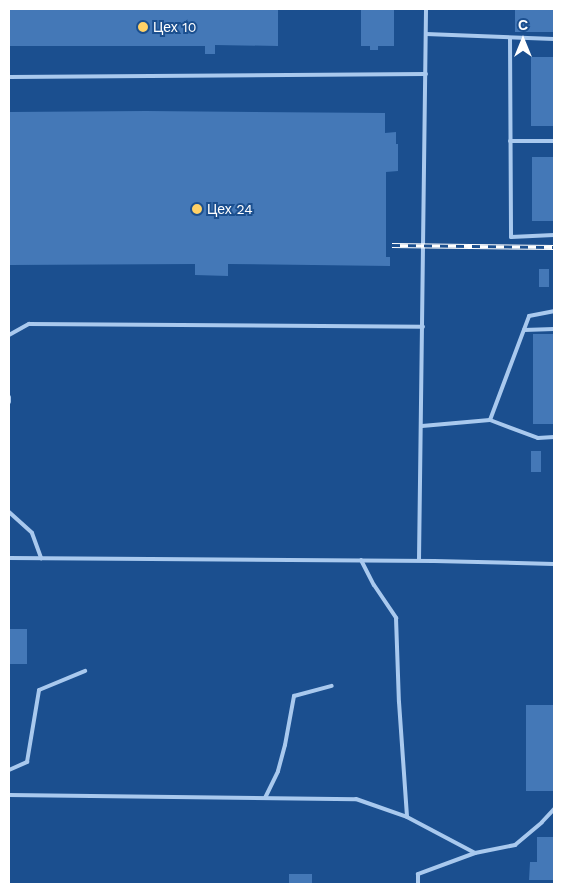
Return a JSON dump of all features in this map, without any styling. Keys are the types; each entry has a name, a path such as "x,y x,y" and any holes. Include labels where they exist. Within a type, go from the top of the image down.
{"lane":[{"path":"419,560 426,9"},
{"path":"426,34 554,40"},
{"path":"510,38 511,237 554,235"},
{"path":"9,77 426,74"},
{"path":"510,141 554,141"},
{"path":"490,420 529,316 554,311"},
{"path":"9,335 29,324 423,327"},
{"path":"524,330 554,329"},
{"path":"9,397 9,402"},
{"path":"422,426 490,420 538,438 554,437"},
{"path":"9,512 32,533 41,558"},
{"path":"9,558 419,560 554,564"},
{"path":"361,560 374,585 396,618 399,702 407,818"},
{"path":"9,770 26,762 39,690 85,671"},
{"path":"265,798 278,771 294,696 332,686"},
{"path":"9,795 356,799 407,818 475,853"},
{"path":"418,884 418,874 475,853 515,845 554,809"}],"building":[{"name":"Цех 10","path":"9,9 278,9 278,46 215,45 215,54 205,54 205,46 9,46"},
{"path":"361,9 394,9 394,46 378,46 378,50 370,50 370,46 361,46"},
{"path":"515,9 554,9 554,32 515,32"},
{"path":"531,57 554,57 554,126 531,126"},
{"name":"Цех 24","path":"9,112 385,113 385,133 396,132 396,144 398,144 398,171 386,172 386,257 390,257 390,266 228,264 228,276 195,275 195,264 9,265"},
{"path":"532,157 554,157 554,221 532,221"},
{"path":"539,269 549,269 549,287 539,287"},
{"path":"533,334 554,334 554,424 533,424"},
{"path":"531,451 541,451 541,472 531,472"},
{"path":"9,629 27,629 27,664 9,664"},
{"path":"526,705 554,705 554,791 526,791"},
{"path":"537,837 554,837 554,880 529,880 530,862 537,862"},
{"path":"289,874 312,874 312,884 289,884"}],"railway":[{"path":"392,245 554,247"}],"place":[{"name":"Цех 10","path":"143,27"},
{"name":"Цех 24","path":"197,209"}]}
